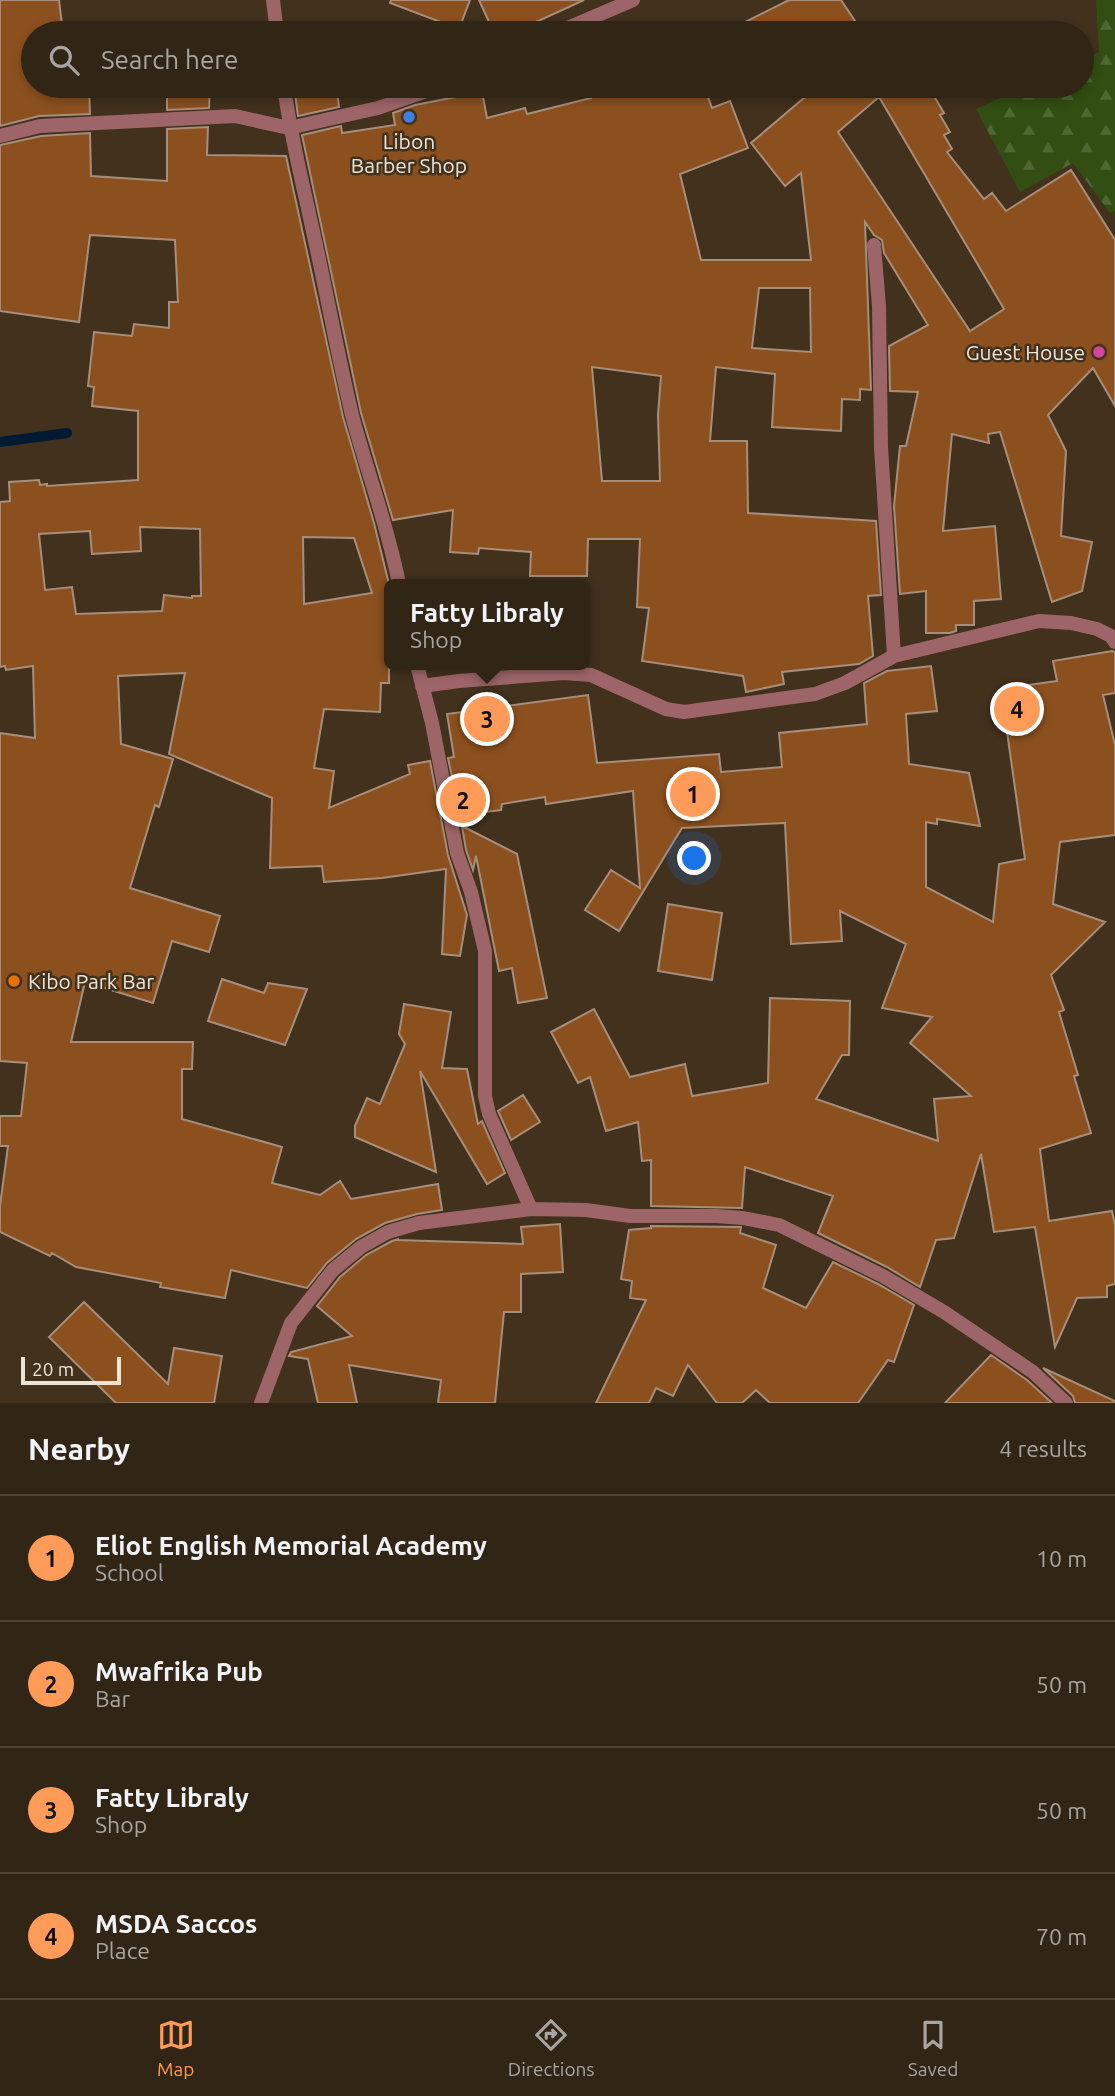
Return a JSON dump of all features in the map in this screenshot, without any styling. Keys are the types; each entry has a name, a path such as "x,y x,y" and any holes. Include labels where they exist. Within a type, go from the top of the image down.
{"street":[{"path":"274,0 276,21"},
{"path":"584,21 633,0"},
{"path":"285,98 289,128 353,417 391,544 397,579"},
{"path":"0,136 40,126 235,116 289,128 378,108 407,98"},
{"path":"874,245 879,306 881,447 894,656"},
{"path":"422,686 564,673 591,675 666,709 684,712 815,694 845,683 894,656 1039,621 1071,623 1097,629 1111,636 1115,642"},
{"path":"418,670 432,723 457,853 471,892 485,951 485,1096 489,1114 531,1209"},
{"path":"261,1403 291,1323 333,1270 361,1247 388,1232 419,1223 531,1209 586,1210 630,1216 716,1216 779,1225 884,1276 944,1312 1033,1372 1066,1403"}],"green space":[{"path":"1096,0 1115,0 1115,211 1110,213 1073,163 1020,192 976,109 1000,98 1094,98 1094,54 1099,52"}],"building":[{"path":"0,0 59,0 62,21 21,21 21,98 89,98 90,114 39,116 0,126"},
{"path":"391,0 470,0 462,21 438,21 390,3"},
{"path":"479,0 584,0 538,21 489,21"},
{"path":"789,0 841,0 855,21 747,21"},
{"path":"167,98 209,98 209,108 167,110"},
{"path":"296,98 338,98 339,107 298,116"},
{"path":"451,98 483,98 487,118 525,108 527,114 591,98 708,98 712,108 730,101 748,148 680,174 701,260 811,260 801,173 785,186 751,143 804,98 878,98 838,132 970,331 1004,309 880,98 935,98 944,113 940,115 950,132 944,135 952,149 947,152 984,199 992,193 1006,211 1071,170 1115,240 1115,406 1093,368 1048,415 1066,451 1061,536 1092,542 1082,591 1052,602 1000,432 988,434 989,443 952,434 943,531 995,526 1001,599 974,601 974,625 956,625 956,631 950,633 926,633 926,591 900,594 894,506 900,446 906,446 918,392 890,391 889,346 928,325 884,253 882,240 874,235 865,222 871,390 860,389 860,400 842,399 841,431 772,427 775,374 716,367 710,441 747,441 748,513 876,521 881,595 868,596 873,656 859,664 782,672 784,684 746,692 743,676 642,661 649,608 637,607 640,539 588,539 587,576 530,576 531,552 479,548 478,554 450,552 453,510 393,520 361,413 302,135 341,126 342,133 395,125 393,113 415,105","holes":["759,288 810,288 811,352 752,348","592,367 661,376 658,415 660,481 602,481"]},
{"path":"208,127 207,155 286,156 343,417 388,579 384,579 384,670 389,670 389,683 381,683 380,712 324,709 314,768 334,771 329,808 410,774 408,765 430,761 448,855 467,915 460,956 442,954 446,869 382,878 324,882 322,866 270,868 272,798 169,754 185,673 118,676 121,744 173,759 159,807 155,805 130,888 220,916 209,952 172,941 153,1003 85,982 71,1042 193,1042 192,1069 182,1069 182,1119 282,1147 272,1183 320,1195 340,1181 351,1199 438,1184 442,1210 385,1223 356,1239 327,1263 307,1288 231,1270 225,1298 160,1287 161,1283 76,1267 52,1253 50,1256 0,1232 0,1206 8,1146 0,1146 0,1116 21,1116 27,1063 0,1061 0,733 35,738 33,666 6,670 5,666 0,667 0,502 10,501 9,482 39,480 40,485 47,486 138,480 138,411 92,406 94,387 88,386 94,332 132,336 134,324 169,328 169,302 178,302 175,240 90,235 79,322 0,311 0,145 41,136 90,133 91,176 167,181 167,129","holes":["140,527 200,529 201,596 192,598 164,595 162,611 76,614 72,587 45,590 39,534 90,531 92,554 141,551","303,537 354,538 372,593 304,604"]},
{"path":"1115,652 1115,693 1103,695 1115,745 1115,835 1060,842 1053,904 1105,922 1051,975 1064,1010 1059,1012 1078,1075 1074,1076 1091,1133 1040,1149 1049,1221 1112,1211 1115,1225 1115,1284 1107,1286 1107,1297 1077,1298 1055,1347 1035,1227 994,1232 981,1154 954,1238 936,1240 920,1287 887,1267 818,1233 833,1196 745,1167 742,1208 651,1206 651,1160 642,1161 638,1122 606,1131 590,1077 578,1083 551,1032 594,1009 630,1077 685,1064 692,1096 768,1083 770,998 850,1001 849,1055 842,1055 816,1099 938,1141 934,1099 971,1096 910,1043 932,1017 882,1008 906,944 840,911 842,941 791,944 785,823 682,828 619,931 585,910 611,870 640,888 633,791 546,804 545,797 502,804 501,810 460,815 448,758 454,757 447,714 588,695 597,763 719,754 721,772 782,767 779,733 867,724 864,683 887,671 931,666 937,711 906,714 909,764 969,773 980,826 937,819 937,824 926,822 926,887 993,922 999,864 1025,859 1001,689 1057,681 1053,661"},
{"path":"462,826 517,854 547,998 518,1003 512,968 499,971 476,856 473,870"},
{"path":"668,904 722,913 712,980 658,971"},
{"path":"222,979 264,993 268,983 307,989 285,1045 208,1021"},
{"path":"404,1004 451,1012 442,1068 467,1069 478,1124 482,1121 505,1173 487,1184 420,1071 436,1172 355,1137 355,1126 367,1098 380,1104 405,1044 399,1034"},
{"path":"523,1095 540,1122 511,1140 498,1111"},
{"path":"560,1224 563,1272 521,1274 521,1312 504,1312 495,1403 438,1403 441,1380 349,1365 357,1403 318,1403 308,1359 289,1356 291,1352 352,1336 317,1306 340,1277 366,1255 392,1241 399,1239 397,1240 523,1244 521,1227"},
{"path":"651,1226 741,1227 740,1233 776,1245 763,1288 806,1308 833,1262 878,1284 914,1305 894,1362 888,1360 858,1403 770,1403 756,1390 742,1403 717,1403 688,1365 673,1396 656,1388 649,1403 596,1403 646,1300 630,1298 632,1281 621,1279 629,1230"},
{"path":"84,1302 168,1384 174,1348 222,1356 214,1403 116,1403 49,1337"},
{"path":"991,1355 1027,1380 1052,1403 945,1403"},
{"path":"1043,1368 1115,1403 1075,1403 1073,1396"}],"waterway":[{"path":"0,442 67,433"}],"place":[{"name":"Libon Barber Shop","path":"409,117"},
{"name":"Guest House","path":"1099,352"},
{"name":"MSDA Saccos","path":"1017,709"},
{"name":"Fatty Libraly","path":"487,719"},
{"name":"Eliot English Memorial Academy","path":"693,794"},
{"name":"Mwafrika Pub","path":"463,800"},
{"name":"Kibo Park Bar","path":"14,981"}]}
